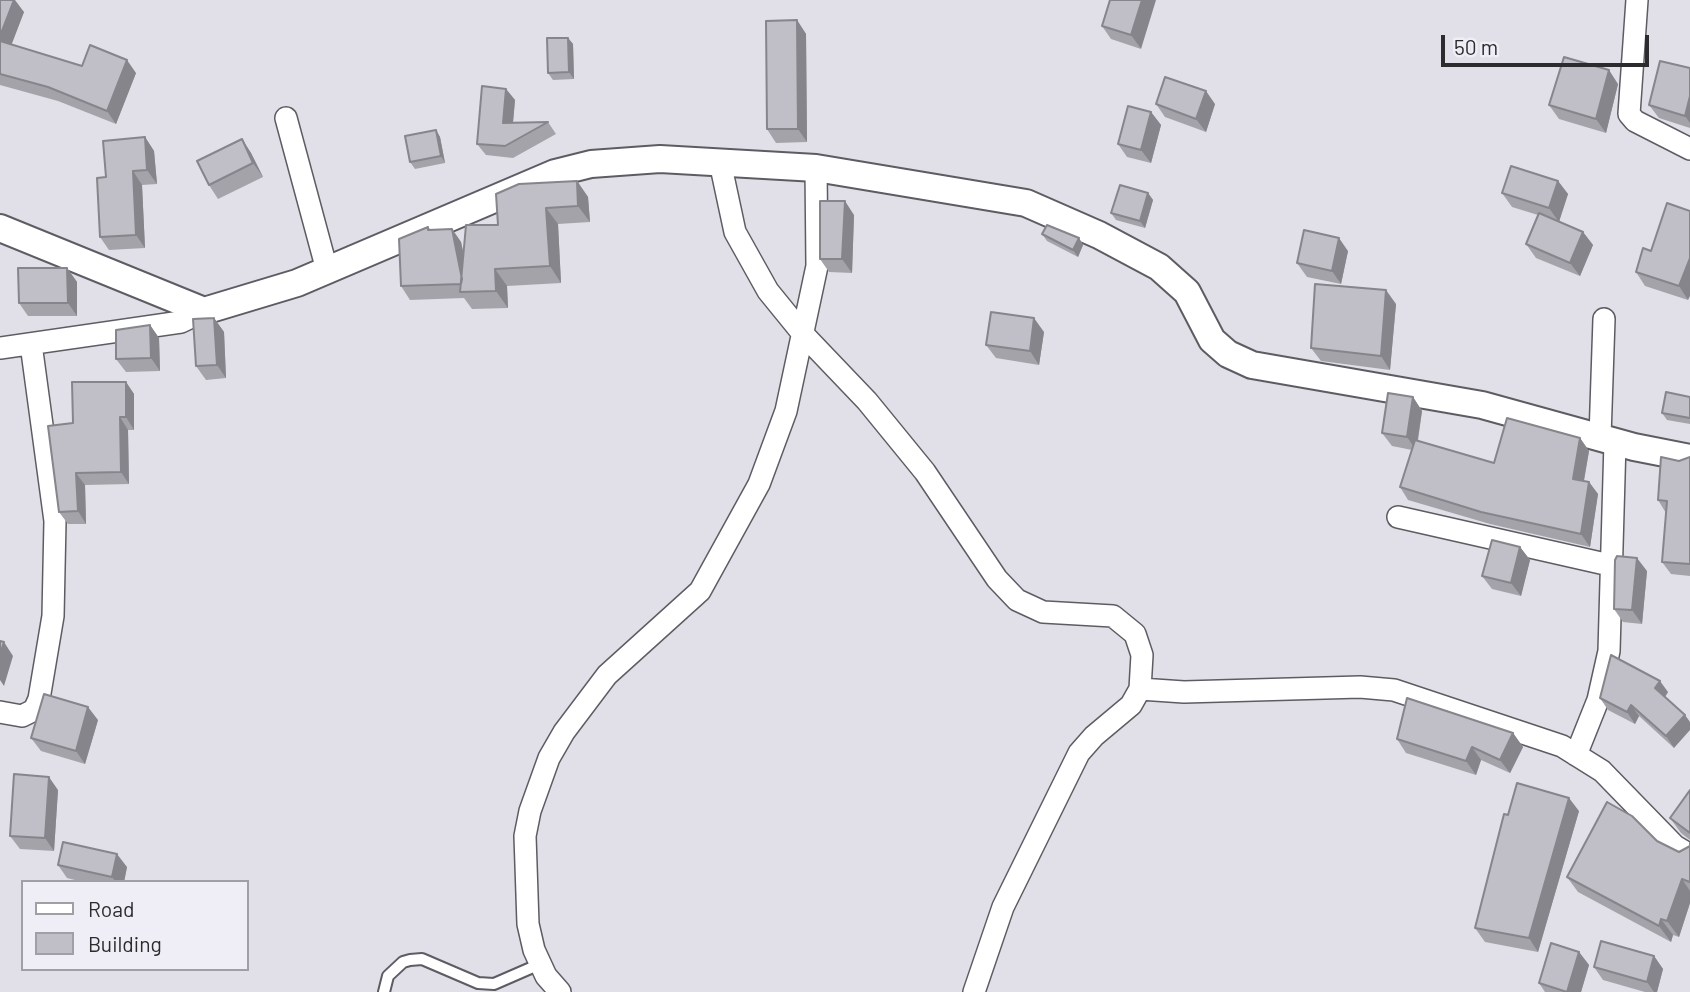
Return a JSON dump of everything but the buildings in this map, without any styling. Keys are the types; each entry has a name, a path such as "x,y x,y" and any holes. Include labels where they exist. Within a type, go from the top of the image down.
{"street":[{"path":"1637,0 1629,114 1635,121 1690,149"},
{"path":"286,118 327,270"},
{"path":"0,348 181,322 204,311 284,287 327,270 555,173 591,164 660,159 816,168 1026,203 1099,235 1168,275 1187,292 1212,341 1227,354 1252,365 1482,405 1607,440 1690,458"},
{"path":"719,162 735,232 768,291 803,334 867,401 917,462 997,579 1017,600 1042,612 1113,615 1124,621 1135,634 1142,655 1140,689 1131,705 1094,736 1079,754 1003,907 974,992"},
{"path":"560,992 540,964 528,924 525,836 549,758 564,732 607,675 685,608 710,575 759,484 786,411 817,266 816,168"},
{"path":"0,228 204,311"},
{"path":"1576,755 1598,700 1609,651 1614,566 1604,319"},
{"path":"0,712 22,716 34,710 39,699 53,616 55,521 31,344"},
{"path":"1398,517 1614,566"},
{"path":"1140,689 1231,691 1360,687 1394,690 1562,746 1602,771 1675,846 1690,855"}],"lane":[{"path":"384,992 388,976 402,962 410,960 422,959 478,983 494,984 540,964"}]}
